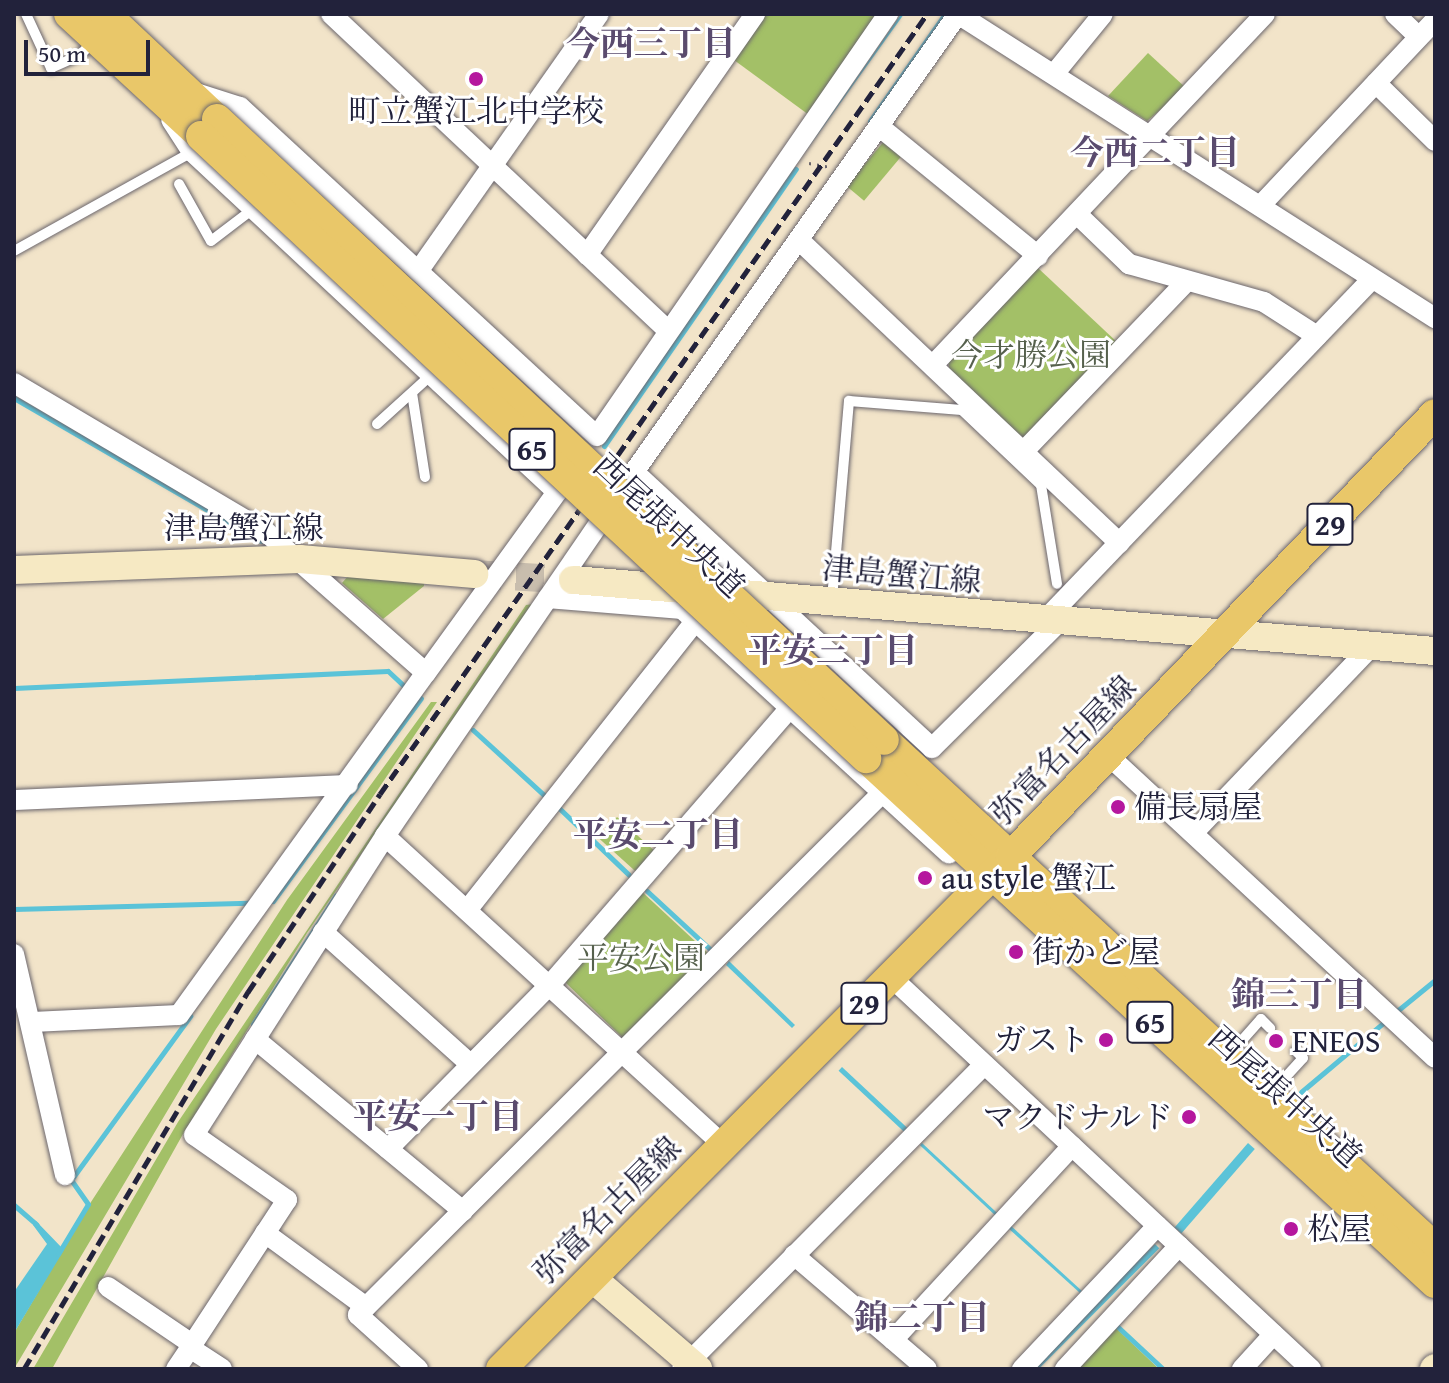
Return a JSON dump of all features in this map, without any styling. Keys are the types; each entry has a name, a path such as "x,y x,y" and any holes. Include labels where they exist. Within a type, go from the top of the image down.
{"main road":[{"name":"西尾張中央道","path":"69,14 101,26 186,90 203,136"},
{"name":"西尾張中央道","path":"101,26 154,93 875,749 995,872 1435,1283"},
{"name":"弥富名古屋線","path":"501,1369 1109,756 1435,414"},
{"name":"津島蟹江線","path":"14,570 300,559 474,574"},
{"name":"津島蟹江線","path":"573,580 770,599 1435,651"},
{"name":"西尾張中央道","path":"995,872 1228,1057 1435,1248"},
{"path":"592,1278 690,1367"}],"street":[{"path":"331,14 667,330"},
{"path":"419,270 599,14"},
{"path":"587,255 755,14"},
{"path":"186,90 240,107 597,436 667,330 888,14"},
{"path":"176,1369 287,1200 282,1193 194,1135 385,836 634,472 958,14 1435,318"},
{"path":"1054,74 1103,14"},
{"path":"933,365 1265,14"},
{"path":"1395,14 1419,37"},
{"path":"1260,206 1435,20"},
{"path":"1376,83 1435,141"},
{"path":"880,127 1038,256"},
{"path":"32,1022 179,1015 557,492 253,209 203,136"},
{"path":"1078,215 1129,264 1185,283 1264,302 1317,336"},
{"path":"799,240 1119,543"},
{"path":"634,472 932,748 1053,621 1119,543 1372,279"},
{"path":"1024,451 1185,283"},
{"path":"14,383 266,532 426,673"},
{"path":"548,598 682,609 880,795 995,872"},
{"path":"468,909 695,622"},
{"path":"1193,833 1372,646"},
{"path":"388,1149 550,985 789,709"},
{"path":"1109,756 1435,1058"},
{"path":"14,800 348,785"},
{"path":"418,1369 358,1315 880,795"},
{"path":"385,836 723,1145"},
{"path":"323,932 470,1064"},
{"path":"14,954 20,1000 32,1022 65,1175"},
{"path":"891,977 1311,1369"},
{"path":"255,1039 463,1211"},
{"path":"690,1367 794,1255 984,1065"},
{"path":"893,1340 1072,1146"},
{"path":"1022,1369 1157,1226"},
{"path":"265,1233 366,1307"},
{"path":"1065,1369 1179,1246"},
{"path":"794,1255 927,1369"},
{"path":"108,1287 222,1369"},
{"path":"1242,1369 1274,1334"}],"lane":[{"path":"26,14 51,68 80,55 101,26"},
{"path":"14,251 203,136"},
{"path":"179,184 211,241 253,209"},
{"path":"377,424 431,375"},
{"path":"412,393 425,477"},
{"path":"832,604 849,401 962,410 1041,485 1057,584"},
{"path":"1228,1057 1261,1019 1270,1028"},
{"path":"1269,1095 1303,1058 1296,1051"}],"path":[{"path":"787,159 848,171"}],"green space":[{"path":"766,14 880,14 809,115 734,60"},
{"path":"1148,53 1186,88 1147,121 1108,96"},
{"path":"885,140 903,155 864,201 846,186"},
{"name":"今才勝公園","path":"1038,268 1118,343 1029,437 1020,437 949,370 949,362"},
{"path":"348,576 424,580 424,586 383,619 342,583"},
{"path":"533,604 307,933 183,1134 52,1369 33,1369 178,1122 526,605"},
{"path":"431,702 437,702 216,1029 14,1369 14,1333 91,1202 287,900"},
{"path":"617,817 654,850 635,871 598,838"},
{"name":"平安公園","path":"640,890 710,955 628,1037 622,1037 566,983 566,975"},
{"path":"1115,1327 1159,1369 1077,1369"}],"water":[{"path":"901,14 904,14 801,158"},
{"path":"729,961 795,1025 792,1028 726,965"},
{"path":"842,1067 909,1130 906,1133 839,1071"},
{"path":"922,1143 999,1215 997,1217 920,1145"},
{"path":"1248,1143 1255,1149 1181,1233 1175,1228"},
{"path":"36,1221 64,1250 14,1333 14,1292 47,1244 33,1225"},
{"path":"1010,1225 1082,1291 1080,1293 1008,1228"},
{"path":"1155,1244 1159,1248 1038,1369 1034,1365"}],"waterway":[{"path":"870,121 945,14"},
{"path":"604,446 796,169"},
{"path":"14,398 261,541"},
{"path":"14,688 388,671 406,688"},
{"path":"273,901 421,698"},
{"path":"473,730 544,795"},
{"path":"560,809 629,875"},
{"path":"647,891 711,950"},
{"path":"253,1024 336,895"},
{"path":"14,909 249,903"},
{"path":"1397,1011 1435,980"},
{"path":"58,1254 88,1204 71,1180 190,1016"},
{"path":"1301,1092 1384,1022"},
{"path":"14,1205 37,1225"},
{"path":"1118,1327 1163,1369"}],"tunnel":[{"path":"474,574 573,580"}],"railway":[{"path":"24,1369 248,992 380,794 927,14"}],"place":[{"name":"町立蟹江北中学校","path":"476,79"},
{"name":"備長扇屋","path":"1118,807"},
{"name":"au style 蟹江","path":"925,878"},
{"name":"街かど屋","path":"1016,952"},
{"name":"ガスト","path":"1106,1040"},
{"name":"ENEOS","path":"1276,1041"},
{"name":"マクドナルド","path":"1189,1117"},
{"name":"松屋","path":"1291,1229"}],"district":[{"name":"今西三丁目","path":"651,43"},
{"name":"今西二丁目","path":"1155,152"},
{"name":"平安三丁目","path":"833,650"},
{"name":"平安二丁目","path":"658,834"},
{"name":"錦三丁目","path":"1299,994"},
{"name":"平安一丁目","path":"438,1116"},
{"name":"錦二丁目","path":"922,1317"}]}
